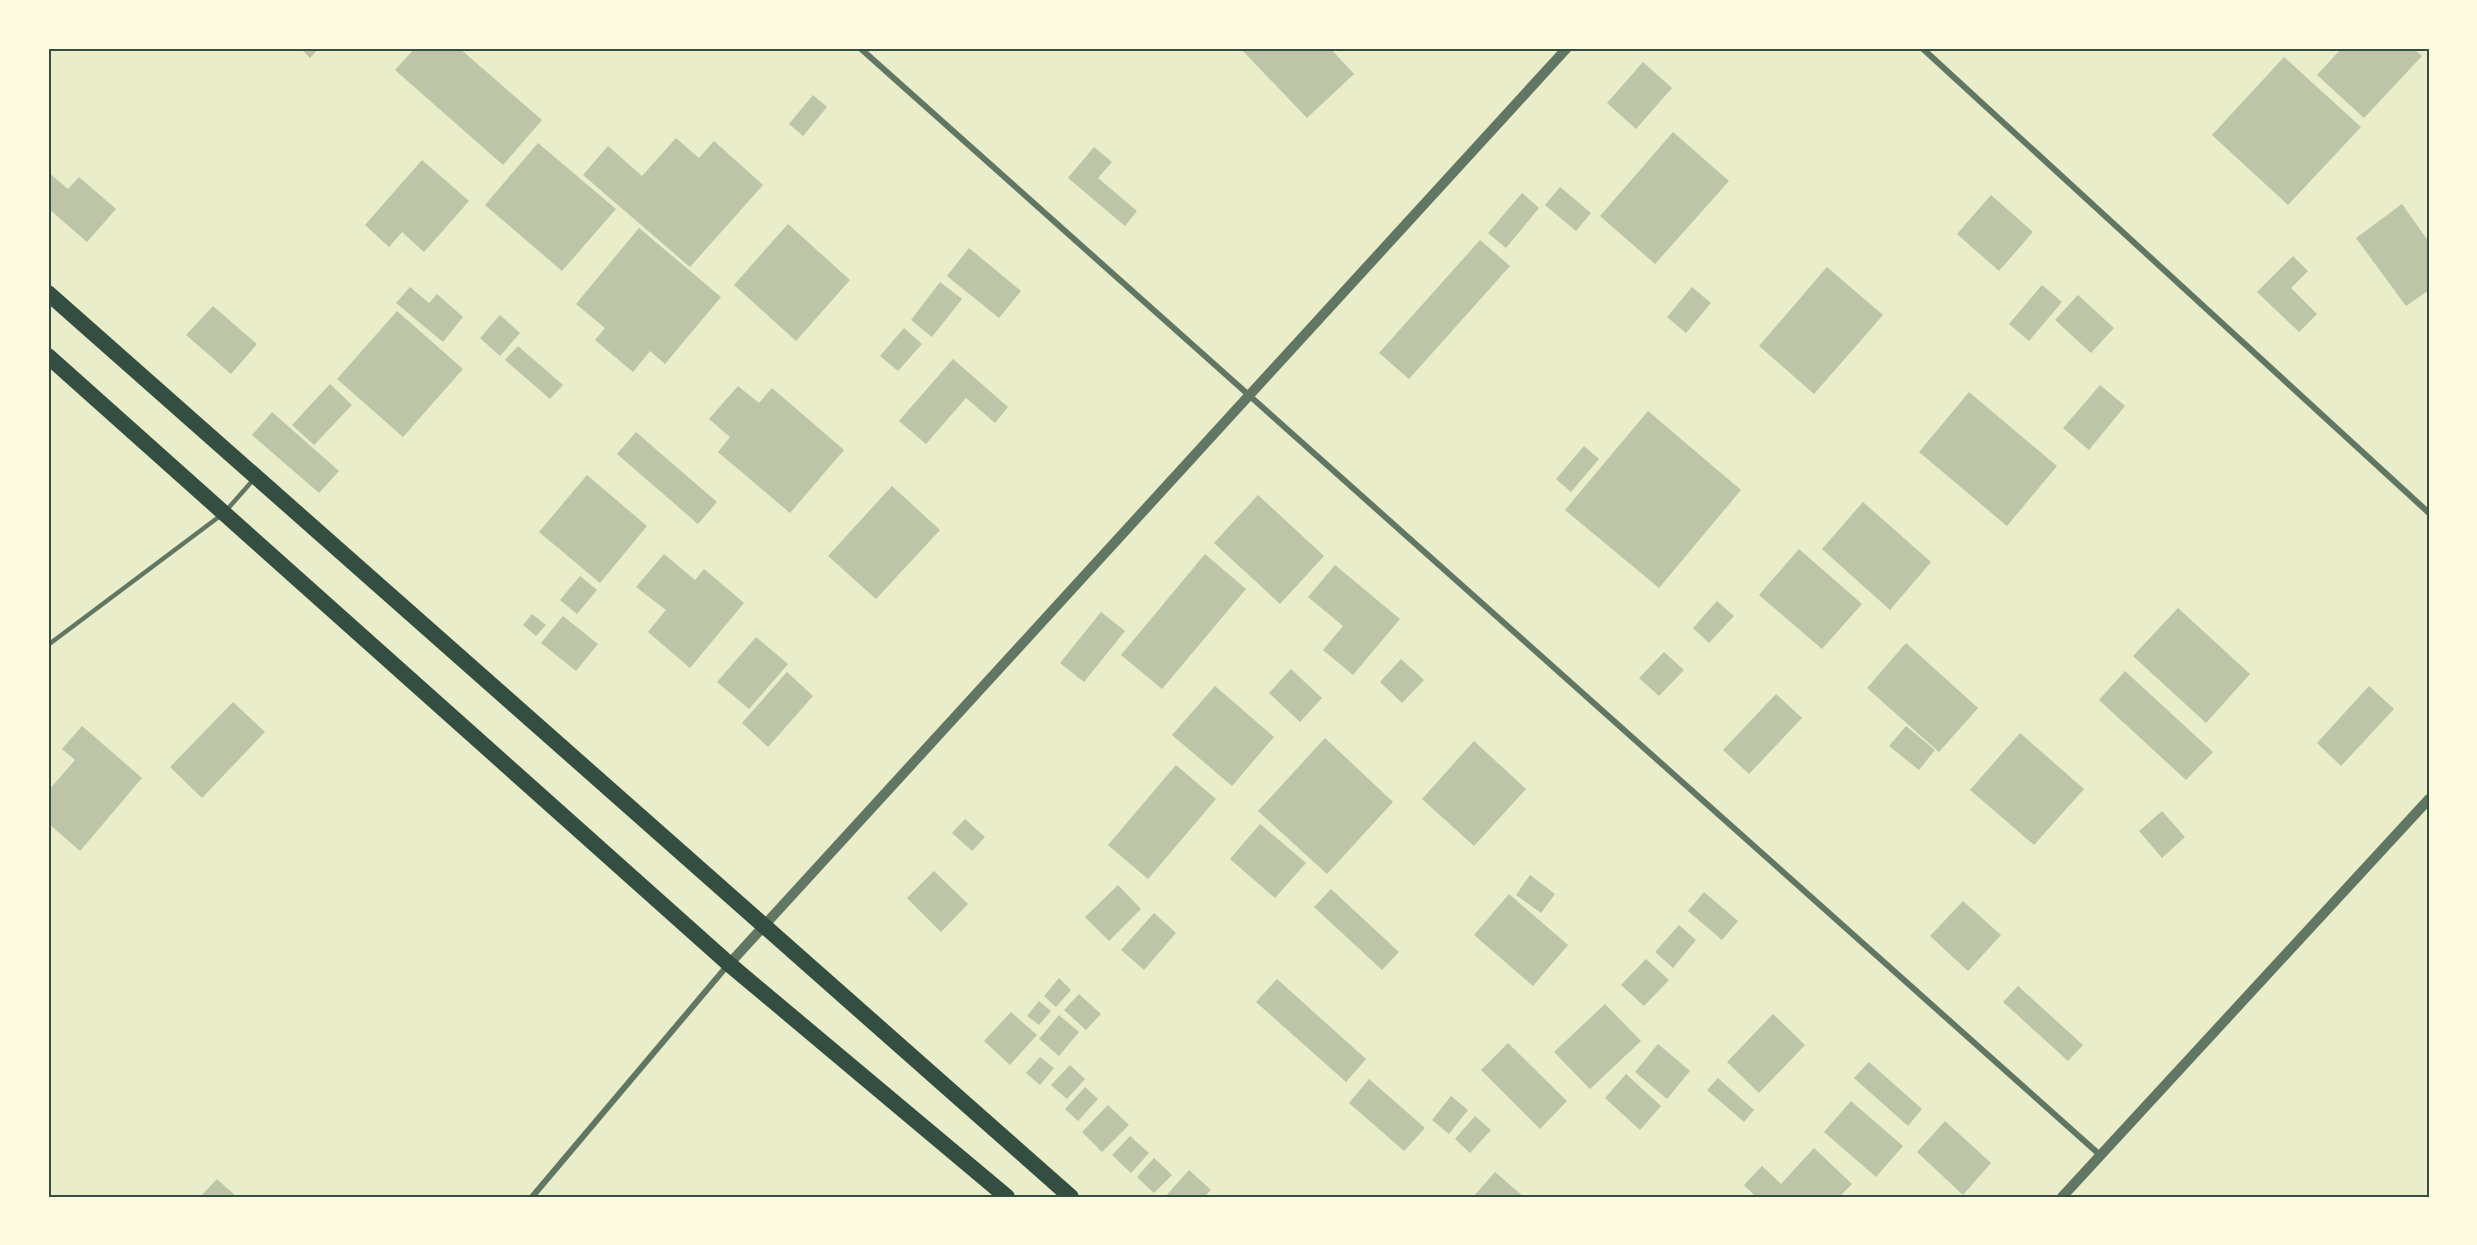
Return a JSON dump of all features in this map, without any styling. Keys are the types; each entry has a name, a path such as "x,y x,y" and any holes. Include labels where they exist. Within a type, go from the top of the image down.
{"highway":[{"path":"48,292 1071,1197"},
{"path":"48,356 729,963 1007,1197"}],"street":[{"path":"860,48 2100,1155"},
{"path":"532,1197 729,963 1567,48"},
{"path":"1922,48 2429,513"},
{"path":"2062,1197 2429,799"}],"lane":[{"path":"48,645 224,513 256,477"}],"building":[{"path":"300,48 319,48 310,58"},
{"path":"415,48 459,48 542,120 503,165 395,70"},
{"path":"1240,48 1330,48 1354,74 1307,118"},
{"path":"2342,48 2413,48 2422,56 2364,118 2317,75"},
{"path":"2284,57 2361,127 2288,205 2212,135"},
{"path":"1643,62 1672,88 1636,129 1607,103"},
{"path":"813,95 827,107 803,136 789,124"},
{"path":"1673,132 1729,181 1655,264 1600,216"},
{"path":"676,138 699,158 714,141 763,185 690,267 583,175 608,146 642,176"},
{"path":"538,143 616,209 562,271 485,205"},
{"path":"1094,147 1112,162 1098,178 1137,211 1125,226 1068,178"},
{"path":"422,160 469,201 424,252 402,232 389,247 365,225"},
{"path":"48,172 68,189 79,177 116,209 87,242 48,208"},
{"path":"1560,187 1591,213 1576,231 1545,205"},
{"path":"1522,193 1539,208 1506,248 1488,233"},
{"path":"1991,195 2033,232 1999,271 1957,234"},
{"path":"2402,204 2429,242 2429,290 2406,306 2356,238"},
{"path":"788,224 850,280 796,341 734,285"},
{"path":"639,228 721,297 665,364 650,351 633,372 595,340 605,328 576,304"},
{"path":"1480,240 1510,266 1409,379 1379,353"},
{"path":"969,248 1021,291 999,318 947,276"},
{"path":"2293,256 2308,271 2291,288 2317,314 2299,332 2257,292"},
{"path":"1827,267 1883,315 1814,394 1759,346"},
{"path":"940,282 962,299 932,337 911,320"},
{"path":"2042,285 2062,302 2029,341 2009,324"},
{"path":"410,287 429,303 437,294 463,317 443,342 396,303"},
{"path":"1692,287 1711,303 1686,333 1667,317"},
{"path":"2078,295 2114,328 2091,353 2055,320"},
{"path":"213,306 257,344 231,374 186,335"},
{"path":"397,311 463,369 403,437 337,379"},
{"path":"500,315 520,333 500,356 480,338"},
{"path":"904,328 922,344 898,371 880,356"},
{"path":"518,346 563,385 550,399 505,360"},
{"path":"953,359 1008,407 995,423 966,398 926,444 899,421"},
{"path":"330,384 352,405 314,445 292,425"},
{"path":"2100,385 2125,406 2089,450 2063,428"},
{"path":"738,386 759,403 772,388 844,450 790,513 718,452 730,437 709,419"},
{"path":"1969,392 2057,466 2007,526 1919,452"},
{"path":"1648,411 1741,490 1659,588 1565,510"},
{"path":"272,412 339,471 319,493 252,435"},
{"path":"636,432 717,502 698,524 617,454"},
{"path":"1584,446 1599,459 1571,492 1556,479"},
{"path":"587,475 647,526 600,583 539,532"},
{"path":"892,486 940,530 876,599 828,556"},
{"path":"1258,495 1324,556 1280,604 1214,543"},
{"path":"1863,502 1931,562 1890,610 1822,549"},
{"path":"1799,549 1862,604 1822,649 1759,595"},
{"path":"664,554 695,580 704,569 744,603 690,668 648,632 666,610 636,587"},
{"path":"1205,554 1246,589 1162,689 1121,655"},
{"path":"1335,565 1400,619 1353,675 1323,650 1343,626 1308,597"},
{"path":"580,576 597,590 577,614 560,600"},
{"path":"1717,601 1734,616 1709,643 1693,628"},
{"path":"2178,608 2250,674 2206,723 2133,656"},
{"path":"1101,612 1125,631 1084,682 1060,663"},
{"path":"532,614 546,625 536,636 523,625"},
{"path":"563,616 598,644 576,671 541,643"},
{"path":"756,637 788,664 749,709 717,682"},
{"path":"1906,643 1978,708 1939,752 1867,688"},
{"path":"1664,652 1684,670 1659,696 1639,678"},
{"path":"1401,659 1424,680 1402,703 1380,682"},
{"path":"1291,669 1322,698 1300,722 1269,693"},
{"path":"2125,671 2213,752 2186,780 2099,700"},
{"path":"787,672 813,696 768,747 742,723"},
{"path":"1215,686 1274,737 1232,786 1172,735"},
{"path":"2369,686 2394,709 2341,766 2317,743"},
{"path":"1776,694 1802,718 1749,774 1723,750"},
{"path":"233,702 265,732 202,798 170,767"},
{"path":"82,726 142,778 80,851 48,823 48,791 75,760 62,749"},
{"path":"1906,726 1935,750 1919,770 1889,746"},
{"path":"2020,733 2084,789 2034,845 1970,790"},
{"path":"1325,738 1393,802 1327,874 1258,811"},
{"path":"1474,741 1526,789 1474,846 1422,799"},
{"path":"1176,765 1216,799 1148,879 1108,845"},
{"path":"2162,811 2185,837 2162,858 2139,831"},
{"path":"965,819 985,837 972,851 952,833"},
{"path":"1260,824 1306,863 1275,898 1230,859"},
{"path":"934,871 968,904 941,932 907,898"},
{"path":"1530,875 1555,894 1541,913 1516,895"},
{"path":"1118,885 1141,909 1109,941 1085,917"},
{"path":"1331,889 1399,952 1382,970 1314,907"},
{"path":"1704,892 1738,921 1722,940 1688,911"},
{"path":"1509,894 1568,945 1533,986 1474,935"},
{"path":"1963,901 2001,935 1968,971 1930,936"},
{"path":"1154,913 1176,933 1144,970 1121,950"},
{"path":"1679,925 1696,940 1673,968 1655,952"},
{"path":"1646,959 1669,980 1644,1006 1621,985"},
{"path":"1059,978 1071,990 1056,1007 1044,996"},
{"path":"1277,979 1366,1059 1346,1082 1256,1002"},
{"path":"2018,986 2083,1045 2068,1061 2003,1002"},
{"path":"1079,994 1101,1014 1086,1030 1064,1010"},
{"path":"1039,1001 1051,1011 1039,1025 1027,1016"},
{"path":"1605,1004 1641,1041 1590,1089 1554,1052"},
{"path":"1011,1012 1037,1035 1010,1065 984,1041"},
{"path":"1773,1014 1805,1045 1759,1093 1727,1062"},
{"path":"1059,1015 1079,1032 1059,1056 1039,1039"},
{"path":"1508,1043 1567,1101 1540,1129 1481,1070"},
{"path":"1658,1044 1690,1071 1667,1099 1635,1072"},
{"path":"1040,1057 1054,1068 1040,1085 1026,1073"},
{"path":"1869,1062 1922,1109 1908,1126 1854,1078"},
{"path":"1070,1065 1085,1079 1067,1099 1051,1085"},
{"path":"1626,1074 1661,1106 1640,1130 1605,1098"},
{"path":"1718,1078 1754,1110 1744,1122 1707,1090"},
{"path":"1369,1079 1425,1128 1404,1151 1349,1103"},
{"path":"1085,1087 1098,1099 1078,1121 1065,1109"},
{"path":"1451,1096 1468,1110 1449,1134 1432,1120"},
{"path":"1851,1101 1903,1146 1876,1177 1824,1132"},
{"path":"1108,1105 1129,1125 1102,1152 1082,1132"},
{"path":"1475,1116 1491,1130 1470,1153 1455,1139"},
{"path":"1945,1121 1991,1163 1963,1195 1917,1152"},
{"path":"1130,1136 1149,1153 1131,1173 1112,1155"},
{"path":"1814,1148 1852,1184 1839,1197 1756,1197 1744,1185 1762,1166 1781,1184"},
{"path":"1154,1158 1172,1175 1154,1193 1137,1177"},
{"path":"1189,1170 1211,1190 1204,1197 1165,1197"},
{"path":"1495,1172 1524,1197 1473,1197"},
{"path":"217,1179 237,1197 200,1197"}]}
